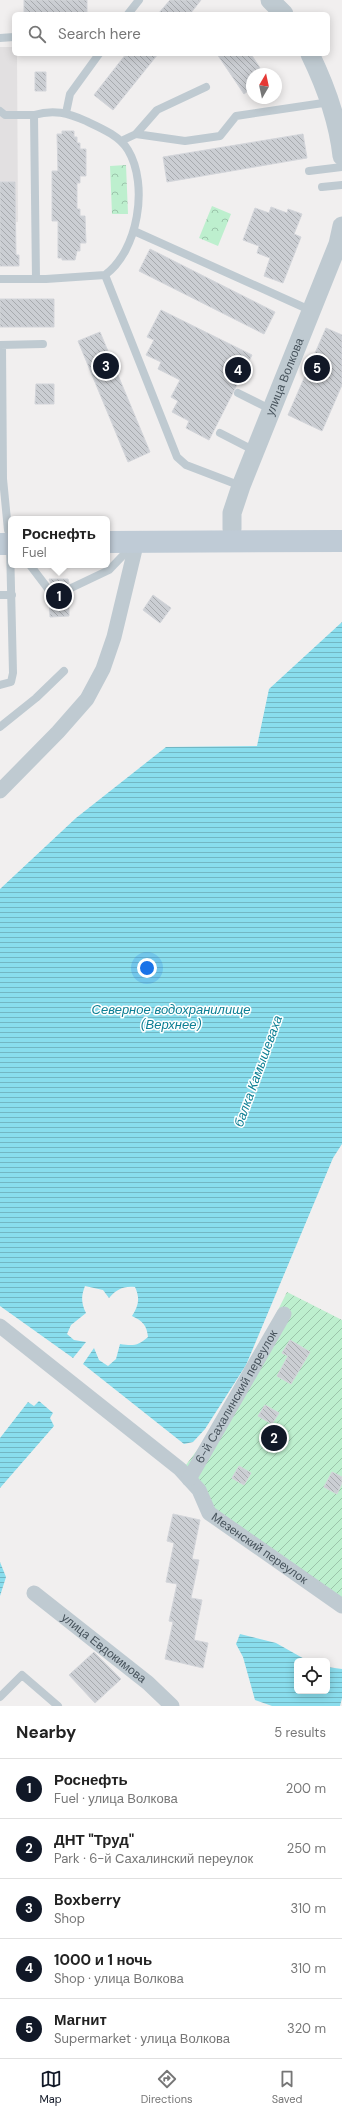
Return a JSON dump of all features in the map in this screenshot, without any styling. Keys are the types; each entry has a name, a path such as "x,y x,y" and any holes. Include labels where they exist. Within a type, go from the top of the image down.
{"main road":[{"path":"110,528 232,529 342,541"},
{"path":"110,542 297,535 342,528"}],"street":[{"path":"270,0 282,12"},
{"path":"311,56 324,81 336,117 342,156"},
{"name":"улица Волкова","path":"232,529 232,513 241,486 312,311 338,244 342,226"},
{"path":"0,791 58,732 87,699 103,669 114,637 137,541"},
{"name":"6-й Сахалинский переулок","path":"189,1479 284,1314"},
{"name":"Мезенский переулок","path":"0,1326 180,1470 199,1490 209,1513 342,1606"},
{"name":"улица Евдокимова","path":"34,1593 148,1682 172,1706"}],"lane":[{"path":"130,12 139,0"},
{"path":"0,38 12,37"},
{"path":"89,56 91,64"},
{"path":"66,113 70,94 97,56"},
{"path":"121,141 136,134 157,110 206,87"},
{"path":"136,134 186,141 220,136 236,116 330,102"},
{"path":"0,110 5,115 34,115 54,111 66,113 91,123 121,141 128,150 136,171 139,196 134,231 118,262 105,275 36,279 0,279"},
{"path":"34,115 36,279"},
{"path":"309,171 342,167"},
{"path":"322,187 342,185"},
{"path":"134,231 312,311"},
{"path":"105,275 177,457 186,465 241,486"},
{"path":"8,549 1,479 1,345 43,344"},
{"path":"238,394 272,410"},
{"path":"220,433 255,451"},
{"path":"69,589 109,570 137,541"},
{"path":"0,686 11,682 13,673 12,595 10,568"},
{"path":"32,568 49,590"},
{"path":"0,595 12,595"},
{"path":"0,727 36,698 64,671"},
{"path":"0,1697 22,1675 58,1706"}],"shaded area":[{"path":"0,47 12,47 12,56 17,56 18,222 0,222"}],"green space":[{"path":"126,165 128,214 112,214 110,166"},
{"path":"212,206 231,214 218,246 199,238"},
{"path":"287,1292 342,1320 342,1605 218,1524 183,1469 230,1406"}],"water":[{"name":"Северное водохранилище (Верхнее)","path":"342,622 342,1144 333,1158 246,1365 205,1429 193,1442 184,1444 83,1364 94,1348 99,1360 108,1366 116,1359 120,1344 135,1345 148,1337 144,1324 132,1316 138,1302 138,1295 135,1287 120,1289 109,1298 103,1290 85,1286 82,1300 86,1313 71,1325 67,1334 74,1340 86,1342 73,1358 0,1306 0,889 76,818 166,747 257,746 269,689"},
{"path":"39,1401 53,1413 50,1418 54,1426 0,1488 0,1438 28,1402 34,1406"},
{"path":"0,1562 6,1577 0,1596"},
{"path":"240,1634 276,1643 303,1658 294,1658 294,1694 330,1694 330,1667 342,1669 342,1698 340,1706 272,1706 255,1700 243,1657 236,1644"}],"building":[{"path":"24,0 87,0 87,12 24,12"},
{"path":"170,0 201,0 192,12 160,12"},
{"path":"124,56 156,56 113,110 94,95"},
{"path":"218,56 252,56 260,68 246,68 246,92 244,94"},
{"path":"35,72 46,72 46,91 35,91"},
{"path":"62,131 74,131 74,137 77,137 77,143 80,143 80,149 86,149 86,176 80,176 80,183 77,183 77,209 80,209 80,216 85,216 86,243 80,243 80,251 77,251 75,260 62,260 62,258 58,258 58,221 52,221 52,171 58,171 57,134 62,134"},
{"path":"303,134 307,158 167,182 163,157"},
{"path":"0,182 15,182 16,255 19,255 19,266 0,266"},
{"path":"271,207 287,213 288,209 302,214 294,234 301,237 283,283 264,276 270,258 257,253 259,246 243,240 255,208 269,213"},
{"path":"150,249 275,312 264,334 139,271"},
{"path":"0,299 54,299 54,327 0,327"},
{"path":"161,310 252,355 209,440 186,428 189,421 172,412 178,401 171,397 180,380 158,369 161,362 146,355 154,340 147,337"},
{"path":"326,328 342,335 342,385 322,431 288,415"},
{"path":"100,332 150,452 128,462 78,341"},
{"path":"36,384 54,384 54,404 35,404"},
{"path":"49,579 68,579 69,583 64,589 66,593 69,594 69,616 50,617 49,595 53,594 54,590"},
{"path":"153,595 171,608 160,623 143,610"},
{"path":"290,1340 310,1352 291,1384 277,1376 288,1356 282,1353"},
{"path":"265,1405 279,1413 272,1424 258,1416"},
{"path":"239,1466 251,1473 244,1485 232,1478"},
{"path":"332,1472 342,1477 342,1483 337,1494 324,1487"},
{"path":"173,1514 200,1520 192,1559 199,1560 191,1598 202,1600 194,1640 208,1643 203,1668 165,1659 173,1622 169,1621 177,1584 166,1582 174,1543 167,1541"},
{"path":"94,1652 121,1679 95,1703 69,1675"}],"place":[{"name":"Boxberry","path":"106,366"},
{"name":"Магнит","path":"317,368"},
{"name":"1000 и 1 ночь","path":"238,370"},
{"name":"Роснефть","path":"59,596"},
{"name":"ДНТ \"Труд\"","path":"274,1438"}],"water label":[{"name":"балка Камышеваха","path":"258,1071"}]}
